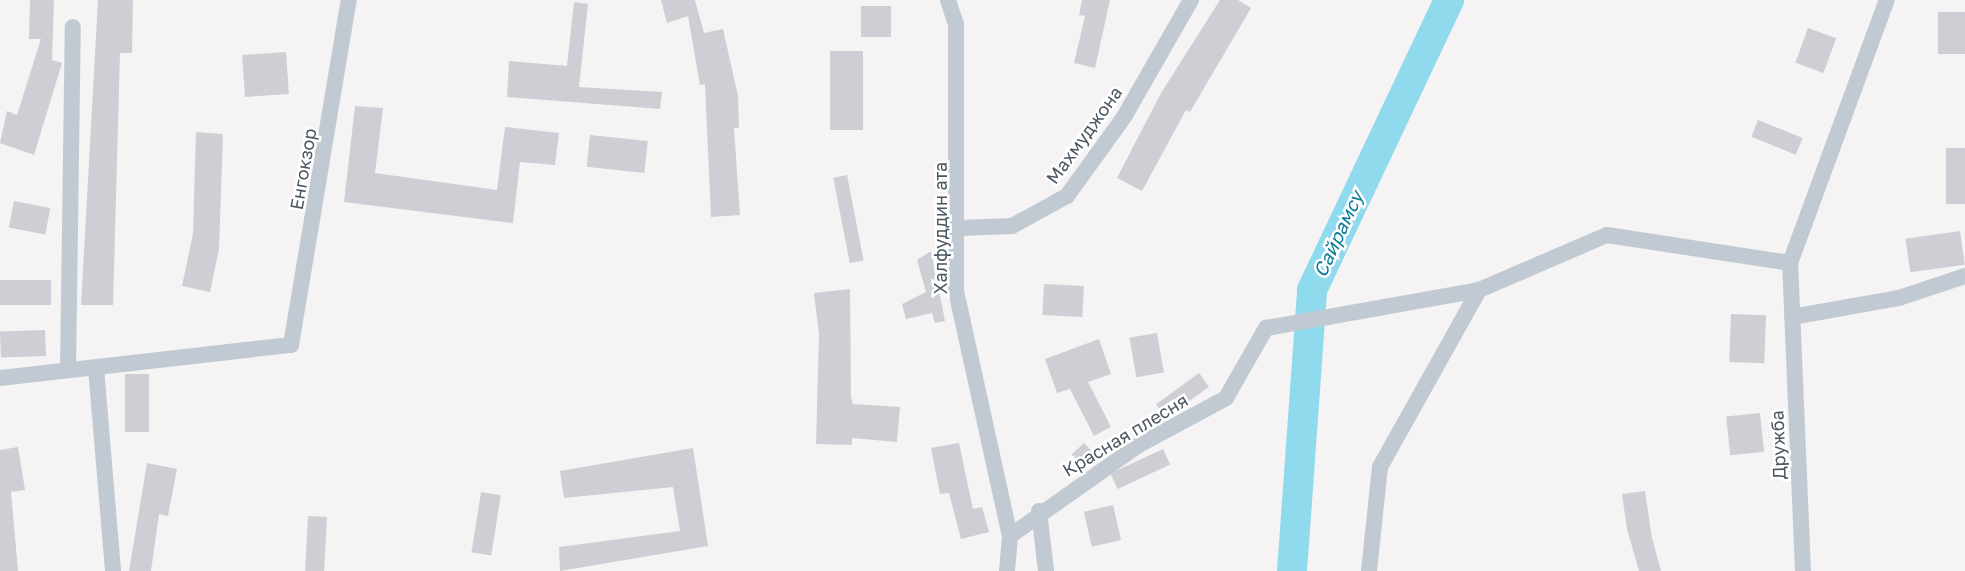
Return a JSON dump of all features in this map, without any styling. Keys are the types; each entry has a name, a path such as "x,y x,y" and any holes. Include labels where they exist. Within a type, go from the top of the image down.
{"street":[{"name":"Енгокзор","path":"96,368 291,345 349,0"},
{"name":"Халфуддин ата","path":"948,0 956,24 960,228 956,291 1010,536"},
{"name":"Махмуджона","path":"960,228 1012,226 1067,196 1124,117 1191,0"},
{"path":"1369,571 1380,467 1479,290 1607,235 1790,263 1887,0"},
{"path":"68,370 73,27"},
{"name":"Дружба","path":"1790,263 1803,571"},
{"path":"1793,317 1899,298 1965,276"},
{"name":"Красная плесня","path":"1010,536 1039,511 1137,446 1226,398 1266,328 1479,290"},
{"path":"0,378 96,368 113,571"},
{"path":"1039,511 1046,571"},
{"path":"1007,571 1010,536"}],"building":[{"path":"30,0 54,0 52,60 62,63 34,155 0,143 7,111 17,115 41,39 29,39"},
{"path":"98,0 133,0 132,53 120,53 113,305 81,305"},
{"path":"661,0 695,0 704,33 723,29 738,96 739,128 734,128 740,215 711,217 705,84 700,85 688,16 667,23"},
{"path":"1082,0 1110,0 1095,68 1074,63 1085,16 1079,15"},
{"path":"1220,0 1238,0 1251,8 1190,112 1186,110 1142,191 1117,178 1161,93"},
{"path":"574,2 588,4 579,87 662,92 660,109 507,97 509,61 567,66"},
{"path":"861,6 891,6 891,37 861,37"},
{"path":"1938,12 1965,12 1965,54 1938,54"},
{"path":"1808,28 1836,38 1824,73 1795,63"},
{"path":"830,51 863,51 863,130 830,130"},
{"path":"286,52 289,94 245,97 242,55"},
{"path":"355,106 383,108 375,173 497,190 505,127 559,133 555,165 520,162 513,223 344,202"},
{"path":"1758,120 1803,138 1796,155 1751,137"},
{"path":"196,132 223,134 219,249 210,292 182,286 193,234"},
{"path":"590,135 648,141 644,173 587,167"},
{"path":"1946,148 1965,148 1965,204 1946,204"},
{"path":"847,175 864,260 850,263 833,178"},
{"path":"14,201 50,208 45,235 9,228"},
{"path":"1960,231 1965,265 1910,272 1906,239"},
{"path":"931,251 945,321 935,323 932,313 906,319 902,304 926,292 917,260"},
{"path":"0,280 51,280 51,305 0,305"},
{"path":"1044,284 1084,286 1082,317 1042,315"},
{"path":"850,289 853,404 900,407 897,442 852,438 852,445 816,444 819,334 814,293"},
{"path":"1731,314 1766,315 1764,363 1729,362"},
{"path":"45,330 46,356 1,358 0,332"},
{"path":"1157,333 1164,372 1136,377 1129,338"},
{"path":"1099,339 1111,374 1088,382 1111,427 1094,436 1070,389 1057,393 1045,359"},
{"path":"1199,373 1209,387 1166,418 1156,404"},
{"path":"125,374 149,374 149,432 125,432"},
{"path":"1760,413 1764,452 1730,455 1726,417"},
{"path":"959,443 973,509 982,507 989,532 961,539 949,493 940,494 931,448"},
{"path":"1084,443 1097,457 1085,468 1072,455"},
{"path":"18,447 25,490 11,492 18,571 0,571 0,450"},
{"path":"693,448 708,546 560,571 559,547 680,531 673,487 564,498 560,471"},
{"path":"1163,449 1170,464 1118,489 1110,474"},
{"path":"147,463 177,469 168,516 159,514 151,571 129,571"},
{"path":"1645,491 1652,538 1661,571 1639,571 1627,529 1622,494"},
{"path":"481,492 501,495 491,555 471,552"},
{"path":"1113,505 1121,540 1092,547 1084,512"},
{"path":"308,516 327,517 324,571 305,571"}],"waterway":[{"name":"Сайрамсу","path":"1292,571 1312,290 1449,0"}]}
